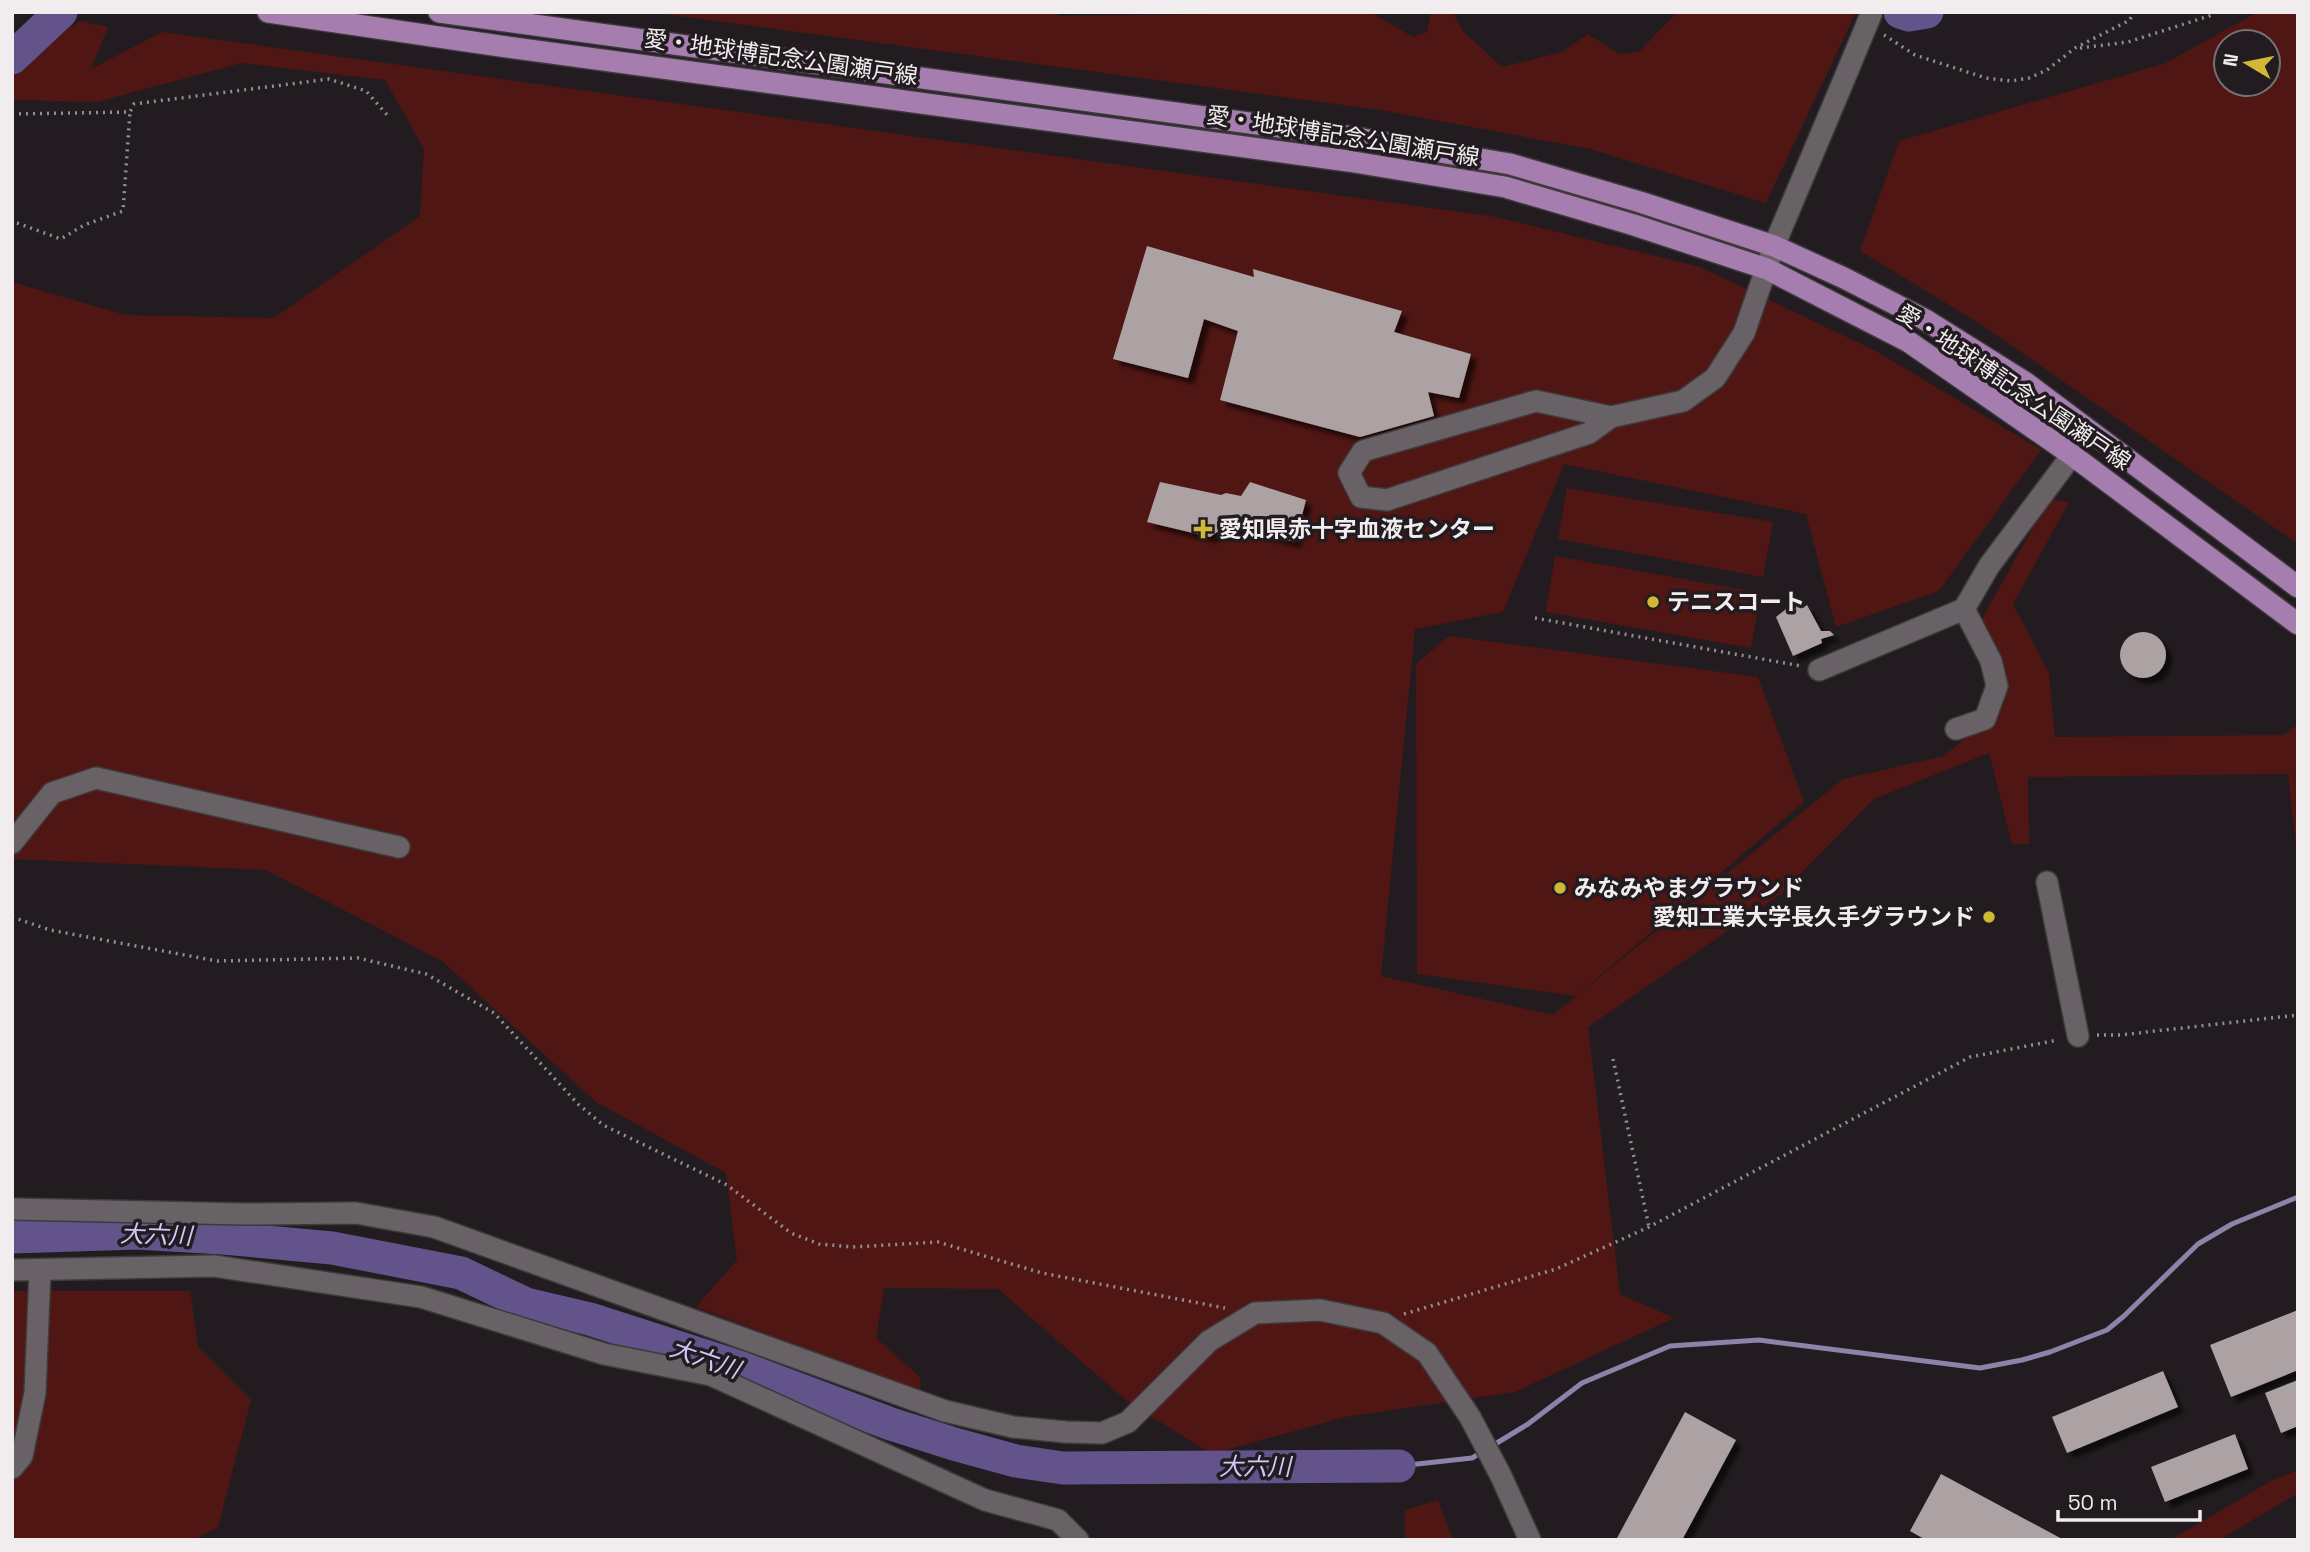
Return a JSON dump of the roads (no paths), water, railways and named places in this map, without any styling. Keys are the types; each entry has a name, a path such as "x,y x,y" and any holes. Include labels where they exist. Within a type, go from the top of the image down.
{"main road":[{"name":"愛・地球博記念公園瀬戸線","path":"268,12 1334,159 1505,187 1634,225 1766,269 1909,342 2072,455 2298,624"},
{"name":"愛・地球博記念公園瀬戸線","path":"439,12 1353,137 1510,164 1640,202 1774,246 1924,319 2026,383 2298,587"}],"street":[{"path":"1611,417 1536,401 1363,451 1349,473 1361,497 1387,500 1589,433 1611,417 1683,401 1715,378 1744,333 1774,246 1848,71 1873,21"},
{"path":"1819,670 1964,609 1989,566 2072,455"},
{"path":"1956,729 1985,719 1997,686 1992,661 1964,609"},
{"path":"12,842 52,793 96,778 399,846"},
{"path":"2047,882 2078,1035"},
{"path":"12,1209 244,1214 356,1213 434,1227 945,1411 1013,1427 1066,1432 1102,1433 1128,1422 1209,1341 1255,1313 1320,1310 1383,1323 1427,1353 1470,1417 1530,1540"},
{"path":"12,1270 214,1266 421,1297 604,1354 711,1375 985,1500 1058,1520 1079,1540"},
{"path":"12,1468 22,1456 35,1393 40,1271"}],"waterway":[{"path":"12,58 61,12"},
{"path":"1900,12 1909,15 1927,12"},
{"path":"1492,1446 1528,1424 1582,1383 1670,1346 1759,1340 1980,1368 2050,1352 2107,1330 2198,1244 2232,1224 2298,1197"},
{"name":"大六川","path":"12,1237 137,1233 223,1238 332,1248 461,1273 526,1304 590,1319 742,1368 891,1424 1016,1461 1063,1468 1399,1466"},
{"path":"1399,1466 1472,1458 1484,1451"}],"place":[{"name":"愛知県赤十字血液センター","path":"1203,529"},
{"name":"テニスコート","path":"1653,602"},
{"name":"みなみやまグラウンド","path":"1560,888"},
{"name":"愛知工業大学長久手グラウンド","path":"1989,917"}]}
